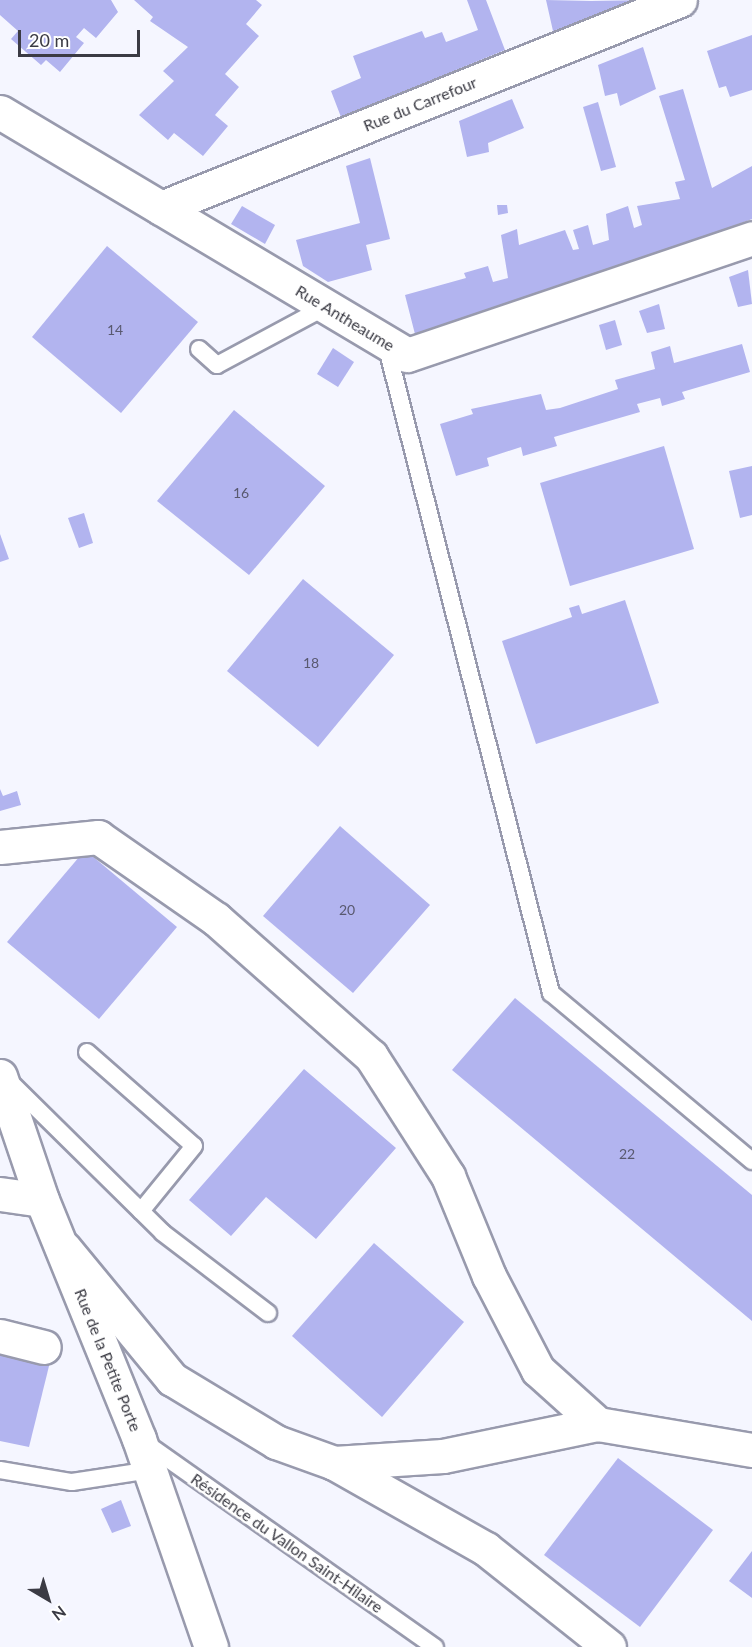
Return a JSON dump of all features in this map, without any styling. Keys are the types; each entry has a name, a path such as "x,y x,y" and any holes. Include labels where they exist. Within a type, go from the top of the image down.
{"street":[{"name":"Rue du Carrefour","path":"161,208 680,0"},
{"name":"Rue Antheaume","path":"0,112 407,355 752,238"},
{"path":"0,846 98,837 216,919 371,1056 448,1176 489,1275 538,1370 598,1424"},
{"name":"Rue de la Petite Porte","path":"0,1074 42,1200 64,1248 139,1439 211,1647"},
{"path":"0,1194 42,1200"},
{"path":"64,1248 172,1379 276,1442 334,1463 486,1549 609,1647"},
{"path":"0,1336 44,1347"},
{"path":"334,1463 444,1456 598,1424 752,1450"}],"lane":[{"path":"199,350 217,365 325,307"},
{"path":"386,343 551,993 752,1161"},
{"path":"87,1052 194,1146 141,1210"},
{"path":"0,1074 141,1210 268,1313"},
{"name":"Résidence du Vallon Saint-Hilaire","path":"139,1439 435,1647"},
{"path":"0,1470 72,1482 150,1470"}],"building":[{"path":"0,0 111,0 118,12 96,38 84,28 76,37 84,43 60,72 46,60 41,65 11,39 18,31 0,15"},
{"path":"134,0 256,0 262,5 246,24 259,36 225,74 239,87 215,115 228,126 203,156 174,133 168,140 139,115 174,81 163,71 188,47 150,21 153,17"},
{"path":"467,0 486,0 505,50 341,117 331,91 361,78 353,56 422,31 425,38 442,32 446,42 478,30"},
{"path":"546,0 591,1 648,0 553,31"},
{"path":"752,35 752,90 730,97 726,86 719,88 707,51"},
{"path":"643,47 656,89 620,106 617,93 605,96 598,65"},
{"path":"683,89 712,188 752,166 752,219 417,342 405,295 466,278 464,273 488,266 493,282 508,278 501,235 517,229 519,245 565,230 573,250 579,249 573,230 588,225 593,245 609,240 606,214 628,206 634,228 642,225 637,206 680,199 675,182 685,180 659,96"},
{"path":"512,99 524,128 488,143 489,152 467,157 459,121"},
{"path":"598,102 616,167 601,171 583,107"},
{"path":"370,158 390,239 366,245 372,270 328,282 303,266 296,240 360,223 346,166"},
{"path":"497,205 507,205 508,213 498,215"},
{"path":"242,206 275,225 265,244 231,224"},
{"path":"107,246 198,322 121,413 32,337"},
{"path":"748,270 752,304 738,307 729,277"},
{"path":"659,304 665,329 647,333 639,311"},
{"path":"615,320 622,345 606,350 599,325"},
{"path":"742,344 750,372 682,392 685,399 662,406 660,398 637,404 640,412 554,437 557,446 523,456 521,447 487,458 489,466 456,476 440,424 473,414 471,409 541,394 546,410 560,408 618,389 615,380 655,369 651,352 670,346 674,363"},
{"path":"333,348 354,362 338,387 317,374"},
{"path":"234,410 325,486 249,575 157,501"},
{"path":"664,446 694,549 570,586 540,483"},
{"path":"752,466 752,515 740,518 729,471"},
{"path":"84,513 93,543 79,548 68,518"},
{"path":"0,534 9,559 0,562"},
{"path":"303,579 394,655 318,747 227,671"},
{"path":"625,600 659,703 536,744 502,641 572,617 569,608 579,605 582,614"},
{"path":"0,789 3,796 17,791 21,805 0,811"},
{"path":"340,826 430,905 353,993 263,916"},
{"path":"85,850 177,927 99,1019 7,942"},
{"path":"515,998 752,1195 752,1321 452,1070"},
{"path":"304,1069 396,1148 316,1239 266,1197 231,1236 189,1200"},
{"path":"374,1243 464,1322 382,1417 292,1336"},
{"path":"0,1350 50,1362 29,1447 0,1441"},
{"path":"618,1458 713,1530 640,1627 544,1555"},
{"path":"121,1500 131,1526 112,1533 101,1509"},
{"path":"752,1551 752,1598 729,1581"}]}
